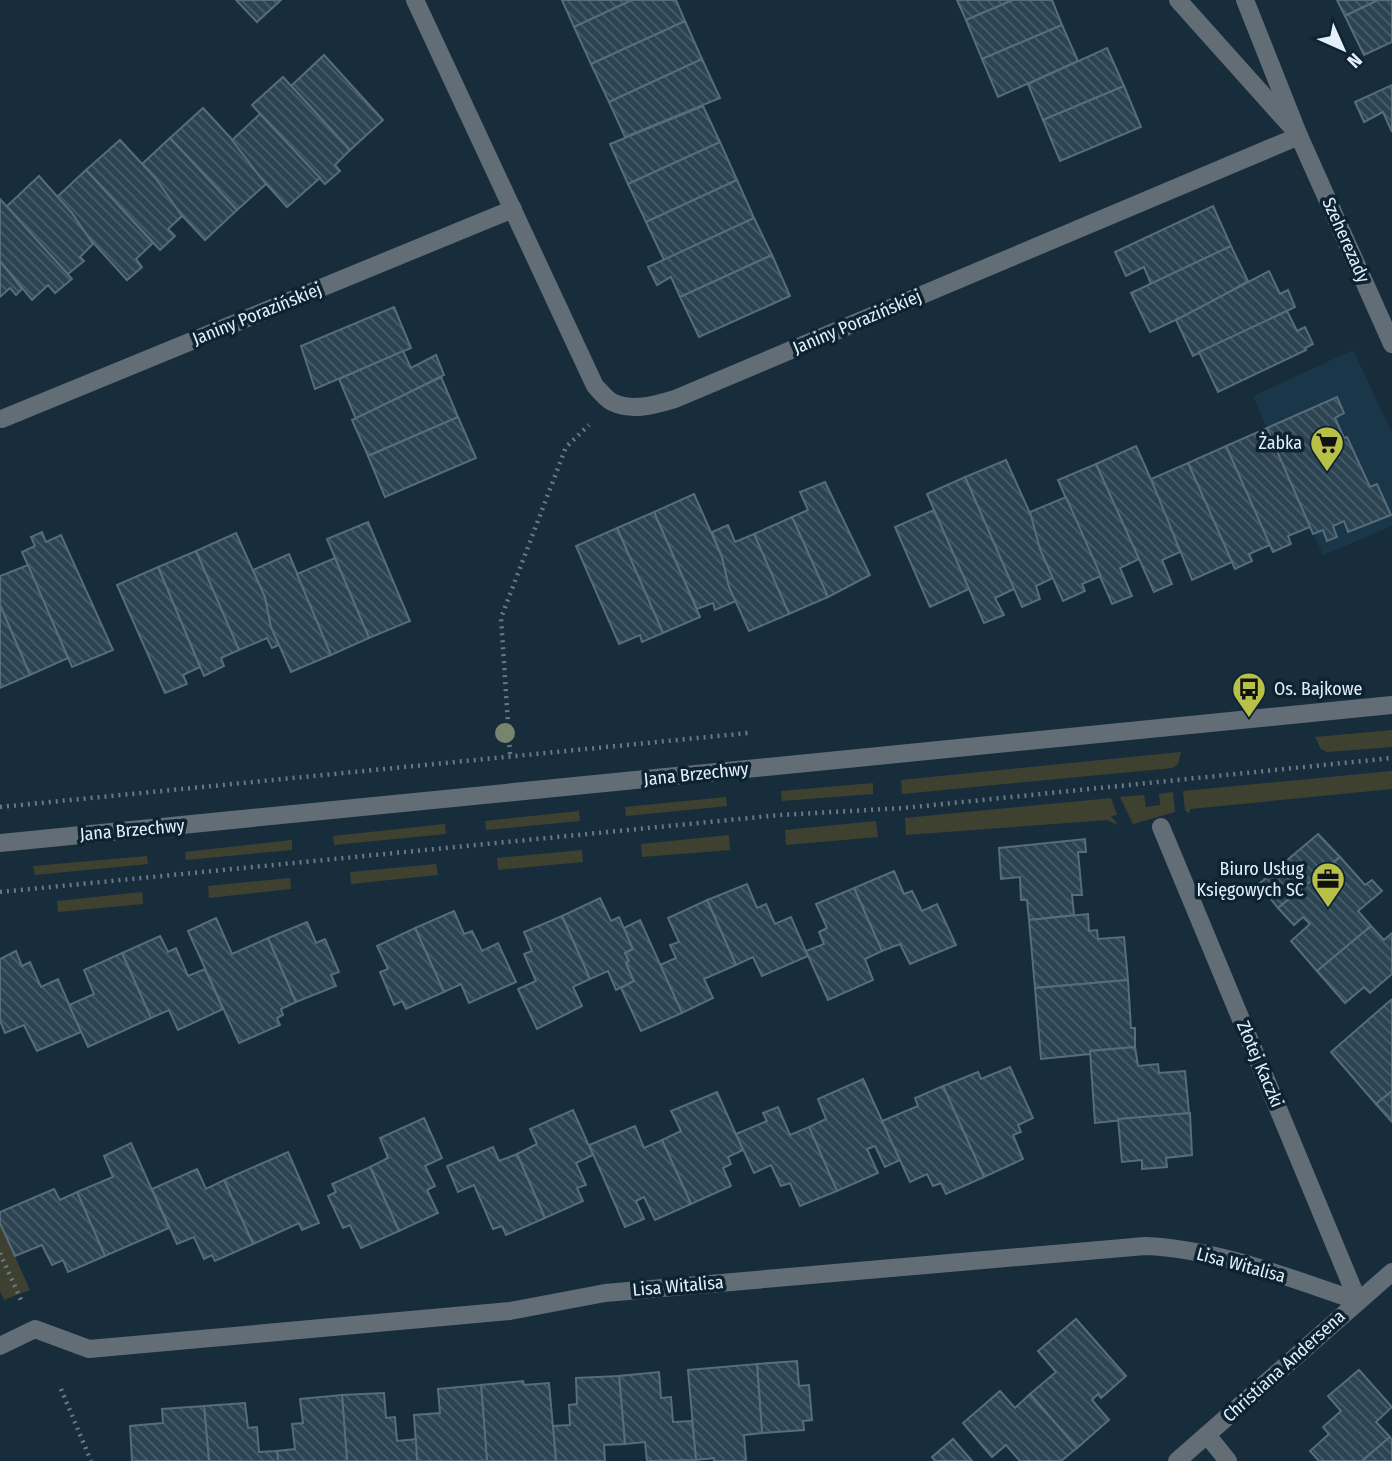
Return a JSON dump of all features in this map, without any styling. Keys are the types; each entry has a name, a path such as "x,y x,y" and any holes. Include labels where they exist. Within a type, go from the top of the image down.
{"street":[{"name":"Janiny Porazińskiej","path":"415,0 595,386 611,401 632,407 649,407 675,399 1299,136"},
{"name":"Szeherezady","path":"1178,0 1299,136"},
{"name":"Szeherezady","path":"1245,0 1299,136 1391,340"},
{"name":"Janiny Porazińskiej","path":"2,419 513,209"},
{"name":"Jana Brzechwy","path":"0,842 1392,705"},
{"name":"Złotej Kaczki","path":"1161,827 1358,1301"},
{"name":"Lisa Witalisa","path":"0,1346 34,1329 89,1349 510,1311 605,1293 1145,1245 1195,1252 1256,1267 1358,1301"},
{"name":"Christiana Andersena","path":"1177,1461 1392,1272"},
{"path":"1207,1436 1228,1461"}],"path":[{"path":"511,762 501,618 566,447 592,422"},
{"path":"0,892 780,815 904,808 1392,758"},
{"path":"0,1253 24,1307"},
{"path":"61,1389 91,1461"}],"shaded area":[{"path":"1353,350 1392,433 1392,526 1323,555 1253,396"}],"green space":[{"path":"1392,730 1392,747 1327,752 1321,749 1315,737"},
{"path":"1181,752 1178,764 1172,768 902,794 901,780"},
{"path":"1392,771 1392,789 1190,809 1189,814 1185,810 1183,791"},
{"path":"873,783 873,794 782,801 781,791"},
{"path":"1173,792 1175,812 1133,824 1120,797 1144,795 1146,807 1160,805 1159,794"},
{"path":"726,797 727,806 626,816 625,807"},
{"path":"1111,798 1117,815 1111,816 1118,825 1107,820 906,835 905,818"},
{"path":"579,811 580,821 486,830 485,821"},
{"path":"876,821 878,837 786,845 785,830"},
{"path":"445,824 446,834 334,845 333,836"},
{"path":"729,835 730,850 642,857 641,844"},
{"path":"292,840 292,850 186,860 185,852"},
{"path":"582,850 583,862 498,870 497,858"},
{"path":"147,856 148,864 35,875 33,866"},
{"path":"436,864 438,875 351,884 350,872"},
{"path":"290,878 291,889 209,898 208,886"},
{"path":"142,892 143,904 58,912 57,901"},
{"path":"0,1223 30,1290 4,1300 0,1291"}],"building":[{"path":"236,0 281,0 257,22"},
{"path":"562,0 632,0 574,27"},
{"path":"632,0 676,0 685,21 591,64 574,27"},
{"path":"957,0 1013,0 966,20"},
{"path":"1013,0 1052,0 1062,25 982,59 966,20"},
{"path":"1337,0 1378,0 1345,16"},
{"path":"1378,0 1392,0 1392,42 1364,55 1345,16"},
{"path":"685,21 702,59 609,102 591,64"},
{"path":"1062,25 1078,61 998,97 982,59"},
{"path":"1107,48 1124,86 1043,120 1028,84"},
{"path":"324,55 383,120 350,150 291,86"},
{"path":"702,59 720,98 625,137 609,102"},
{"path":"283,77 350,150 335,165 340,171 325,184 252,105"},
{"path":"1392,85 1392,132 1383,112 1364,122 1355,102"},
{"path":"1124,86 1141,127 1060,161 1043,120"},
{"path":"703,106 720,142 628,184 610,144"},
{"path":"203,108 238,146 266,184 237,210 170,138"},
{"path":"260,114 320,178 287,207 232,140"},
{"path":"170,138 237,210 205,240 177,210 142,164"},
{"path":"120,140 156,179 182,216 168,229 175,236 160,250 86,170"},
{"path":"720,142 737,180 646,222 628,184"},
{"path":"86,170 153,243 136,259 142,267 127,280 57,197"},
{"path":"39,176 71,212 93,244 80,257 84,261 68,274 6,207"},
{"path":"737,180 754,218 664,260 646,222"},
{"path":"0,199 72,279 55,293 48,285 32,300 0,261"},
{"path":"1213,206 1231,246 1151,284 1144,267 1126,276 1115,252"},
{"path":"754,218 772,255 680,297 671,277 657,285 648,267"},
{"path":"1231,246 1248,281 1199,309 1150,332 1131,293"},
{"path":"772,255 790,296 699,337 680,297"},
{"path":"0,261 22,289 16,295 10,288 0,297"},
{"path":"1269,271 1280,294 1288,290 1295,307 1193,356 1176,320"},
{"path":"394,307 411,348 315,389 301,346"},
{"path":"1287,311 1297,331 1305,327 1313,344 1305,348 1306,350 1218,392 1199,352"},
{"path":"403,351 411,368 436,355 444,375 356,419 339,379"},
{"path":"441,377 458,417 368,456 352,420"},
{"path":"1337,397 1344,413 1335,418 1344,438 1347,437 1370,487 1377,484 1391,515 1348,532 1344,521 1333,526 1337,537 1327,541 1323,530 1313,534 1267,428"},
{"path":"458,417 476,458 385,497 368,456"},
{"path":"1267,428 1310,527 1288,536 1291,544 1273,552 1226,446"},
{"path":"1136,446 1180,552 1162,560 1172,584 1154,592 1096,464"},
{"path":"1226,446 1270,545 1249,554 1252,561 1235,569 1188,463"},
{"path":"1006,460 1033,520 1040,549 1053,578 1036,586 1040,599 1022,607 965,477"},
{"path":"1188,463 1232,562 1192,580 1151,479"},
{"path":"1096,464 1139,559 1120,568 1132,596 1112,604 1058,480"},
{"path":"965,477 1014,589 995,598 1004,615 984,623 927,494"},
{"path":"825,482 870,575 828,597 792,517 808,510 800,492"},
{"path":"694,494 722,557 729,587 736,601 715,610 713,603 697,609 654,512"},
{"path":"1066,497 1101,576 1082,584 1085,591 1063,601 1040,549 1030,512"},
{"path":"934,510 969,589 930,607 895,527"},
{"path":"654,512 700,617 663,633 617,528"},
{"path":"792,517 828,597 789,614 754,534"},
{"path":"368,522 410,621 369,638 327,539"},
{"path":"728,525 735,542 754,534 789,614 749,631 729,587 722,557 712,532"},
{"path":"617,528 663,633 642,642 640,635 619,644 576,546"},
{"path":"42,532 46,542 61,535 113,650 72,667 22,552 35,546 31,537"},
{"path":"236,533 265,597 271,627 279,645 272,648 267,638 239,650 196,551"},
{"path":"196,551 239,650 221,658 224,666 204,676 158,567"},
{"path":"289,554 331,655 291,672 271,627 265,597 253,570"},
{"path":"335,558 369,638 331,655 297,574"},
{"path":"28,565 68,658 30,675 0,605 0,576"},
{"path":"158,567 200,667 183,675 187,684 165,693 117,585"},
{"path":"0,605 30,675 0,688"},
{"path":"1318,834 1340,857 1278,908 1259,884"},
{"path":"1085,839 1086,852 1078,852 1082,895 1072,895 1074,915 1029,920 1027,900 1021,900 1020,877 1001,879 999,848"},
{"path":"1340,857 1365,885 1372,880 1382,891 1358,911 1371,926 1317,971 1291,941 1310,924 1303,917 1294,925 1278,908"},
{"path":"894,871 904,894 912,891 922,911 937,904 956,945 910,964 900,944 882,951 854,888"},
{"path":"747,884 757,908 766,904 775,924 791,917 808,956 762,976 753,957 736,965 707,900"},
{"path":"854,888 882,951 865,959 873,980 828,1000 806,951 824,944 819,932 827,928 816,904"},
{"path":"600,898 611,921 619,917 633,949 625,953 629,961 626,963 634,981 616,990 608,971 590,979 562,916"},
{"path":"707,900 736,965 704,979 713,998 682,1013 660,965 676,958 670,945 679,942 668,918"},
{"path":"454,911 464,934 472,931 482,951 498,943 516,982 469,1003 461,984 444,992 415,928"},
{"path":"1088,914 1089,931 1097,930 1098,939 1124,937 1128,980 1035,988 1029,920"},
{"path":"562,916 590,979 573,987 582,1006 537,1029 518,989 536,981 524,954 532,951 524,932"},
{"path":"216,918 232,954 268,938 296,1002 281,1009 283,1015 277,1018 280,1025 239,1043 188,931"},
{"path":"640,920 682,1013 641,1031 621,988 634,981 626,963 629,961 625,953 633,949 624,928"},
{"path":"307,922 316,943 325,939 339,972 331,975 336,986 296,1002 268,938"},
{"path":"1371,926 1384,940 1392,933 1392,974 1370,993 1364,987 1345,1003 1317,971"},
{"path":"415,928 444,992 406,1009 402,1001 394,1005 380,972 388,969 377,946"},
{"path":"160,936 168,952 176,948 188,976 205,969 223,1009 178,1030 169,1010 151,1018 122,953"},
{"path":"16,951 22,966 30,962 41,987 58,979 81,1032 37,1051 24,1025 5,1033 0,1021 0,959"},
{"path":"122,953 151,1018 88,1047 69,1005 94,994 84,970"},
{"path":"1128,980 1135,1047 1041,1059 1035,988"},
{"path":"1392,999 1392,1091 1376,1104 1331,1052"},
{"path":"1135,1047 1138,1066 1158,1064 1159,1073 1185,1071 1189,1113 1095,1123 1090,1051"},
{"path":"1010,1067 1033,1118 1018,1125 1021,1132 1013,1135 1023,1159 984,1177 943,1086 978,1072 981,1079"},
{"path":"863,1079 900,1160 885,1167 875,1146 867,1149 878,1173 837,1191 809,1127 826,1119 818,1099"},
{"path":"943,1086 984,1177 946,1194 941,1183 933,1186 927,1174 910,1182 882,1121 918,1106 915,1098"},
{"path":"1392,1091 1392,1122 1376,1104"},
{"path":"717,1092 743,1150 728,1157 731,1164 723,1168 731,1186 691,1204 662,1140 681,1131 671,1111"},
{"path":"778,1107 790,1135 809,1127 837,1191 800,1206 790,1183 781,1186 771,1165 754,1173 736,1134 767,1121 763,1113"},
{"path":"573,1110 593,1155 576,1163 586,1185 577,1188 583,1201 545,1218 517,1154 537,1144 530,1129"},
{"path":"1190,1113 1192,1155 1166,1158 1167,1167 1142,1169 1142,1160 1122,1162 1118,1119"},
{"path":"424,1118 442,1158 425,1166 435,1186 427,1190 438,1213 399,1231 370,1167 388,1158 380,1138"},
{"path":"635,1126 644,1148 662,1140 691,1204 655,1220 644,1197 636,1201 644,1219 625,1227 589,1145"},
{"path":"131,1143 169,1228 105,1256 77,1192 113,1177 104,1156"},
{"path":"493,1147 499,1161 517,1154 545,1218 506,1235 502,1226 493,1229 474,1185 458,1192 447,1166"},
{"path":"288,1152 319,1223 302,1230 299,1223 253,1244 224,1180"},
{"path":"370,1167 399,1231 361,1248 350,1225 343,1228 328,1196 336,1192 332,1184"},
{"path":"197,1169 206,1189 224,1180 253,1244 215,1261 212,1255 204,1259 194,1237 177,1244 152,1189"},
{"path":"54,1189 60,1200 77,1192 105,1256 68,1272 63,1260 52,1265 42,1245 15,1256 0,1223 0,1212"},
{"path":"1076,1319 1126,1376 1101,1398 1098,1394 1092,1400 1109,1420 1077,1448 1030,1394 1056,1372 1038,1351"},
{"path":"797,1361 799,1386 809,1385 812,1420 803,1421 804,1430 762,1433 757,1364"},
{"path":"757,1364 762,1433 744,1435 746,1461 714,1461 714,1458 696,1460 688,1370"},
{"path":"1359,1370 1392,1407 1376,1422 1390,1437 1362,1461 1319,1461 1310,1451 1329,1434 1323,1427 1341,1411 1328,1396"},
{"path":"659,1372 661,1398 671,1397 673,1422 692,1421 696,1460 647,1461 645,1442 625,1444 619,1376"},
{"path":"619,1376 625,1444 604,1445 605,1461 556,1461 553,1426 570,1425 569,1405 577,1404 576,1378"},
{"path":"523,1381 524,1385 549,1383 556,1461 487,1461 481,1385"},
{"path":"481,1385 487,1461 417,1461 414,1415 440,1413 438,1389"},
{"path":"1000,1391 1015,1408 1030,1394 1077,1448 1061,1461 1020,1461 1006,1445 992,1457 963,1423"},
{"path":"384,1393 386,1418 395,1417 397,1441 416,1439 417,1461 347,1461 342,1395"},
{"path":"342,1395 347,1461 278,1461 277,1451 295,1449 292,1424 303,1423 300,1399"},
{"path":"245,1403 248,1428 257,1427 259,1452 277,1451 278,1461 209,1461 204,1406"},
{"path":"204,1406 209,1461 132,1461 130,1426 163,1423 162,1409"},
{"path":"1390,1437 1392,1461 1362,1461"},
{"path":"953,1439 972,1461 935,1461 932,1457"}],"place":[{"name":"Żabka","path":"1327,473"},
{"name":"Os. Bajkowe","path":"1249,719"},
{"name":"Biuro Usług Księgowych SC","path":"1328,909"}]}
